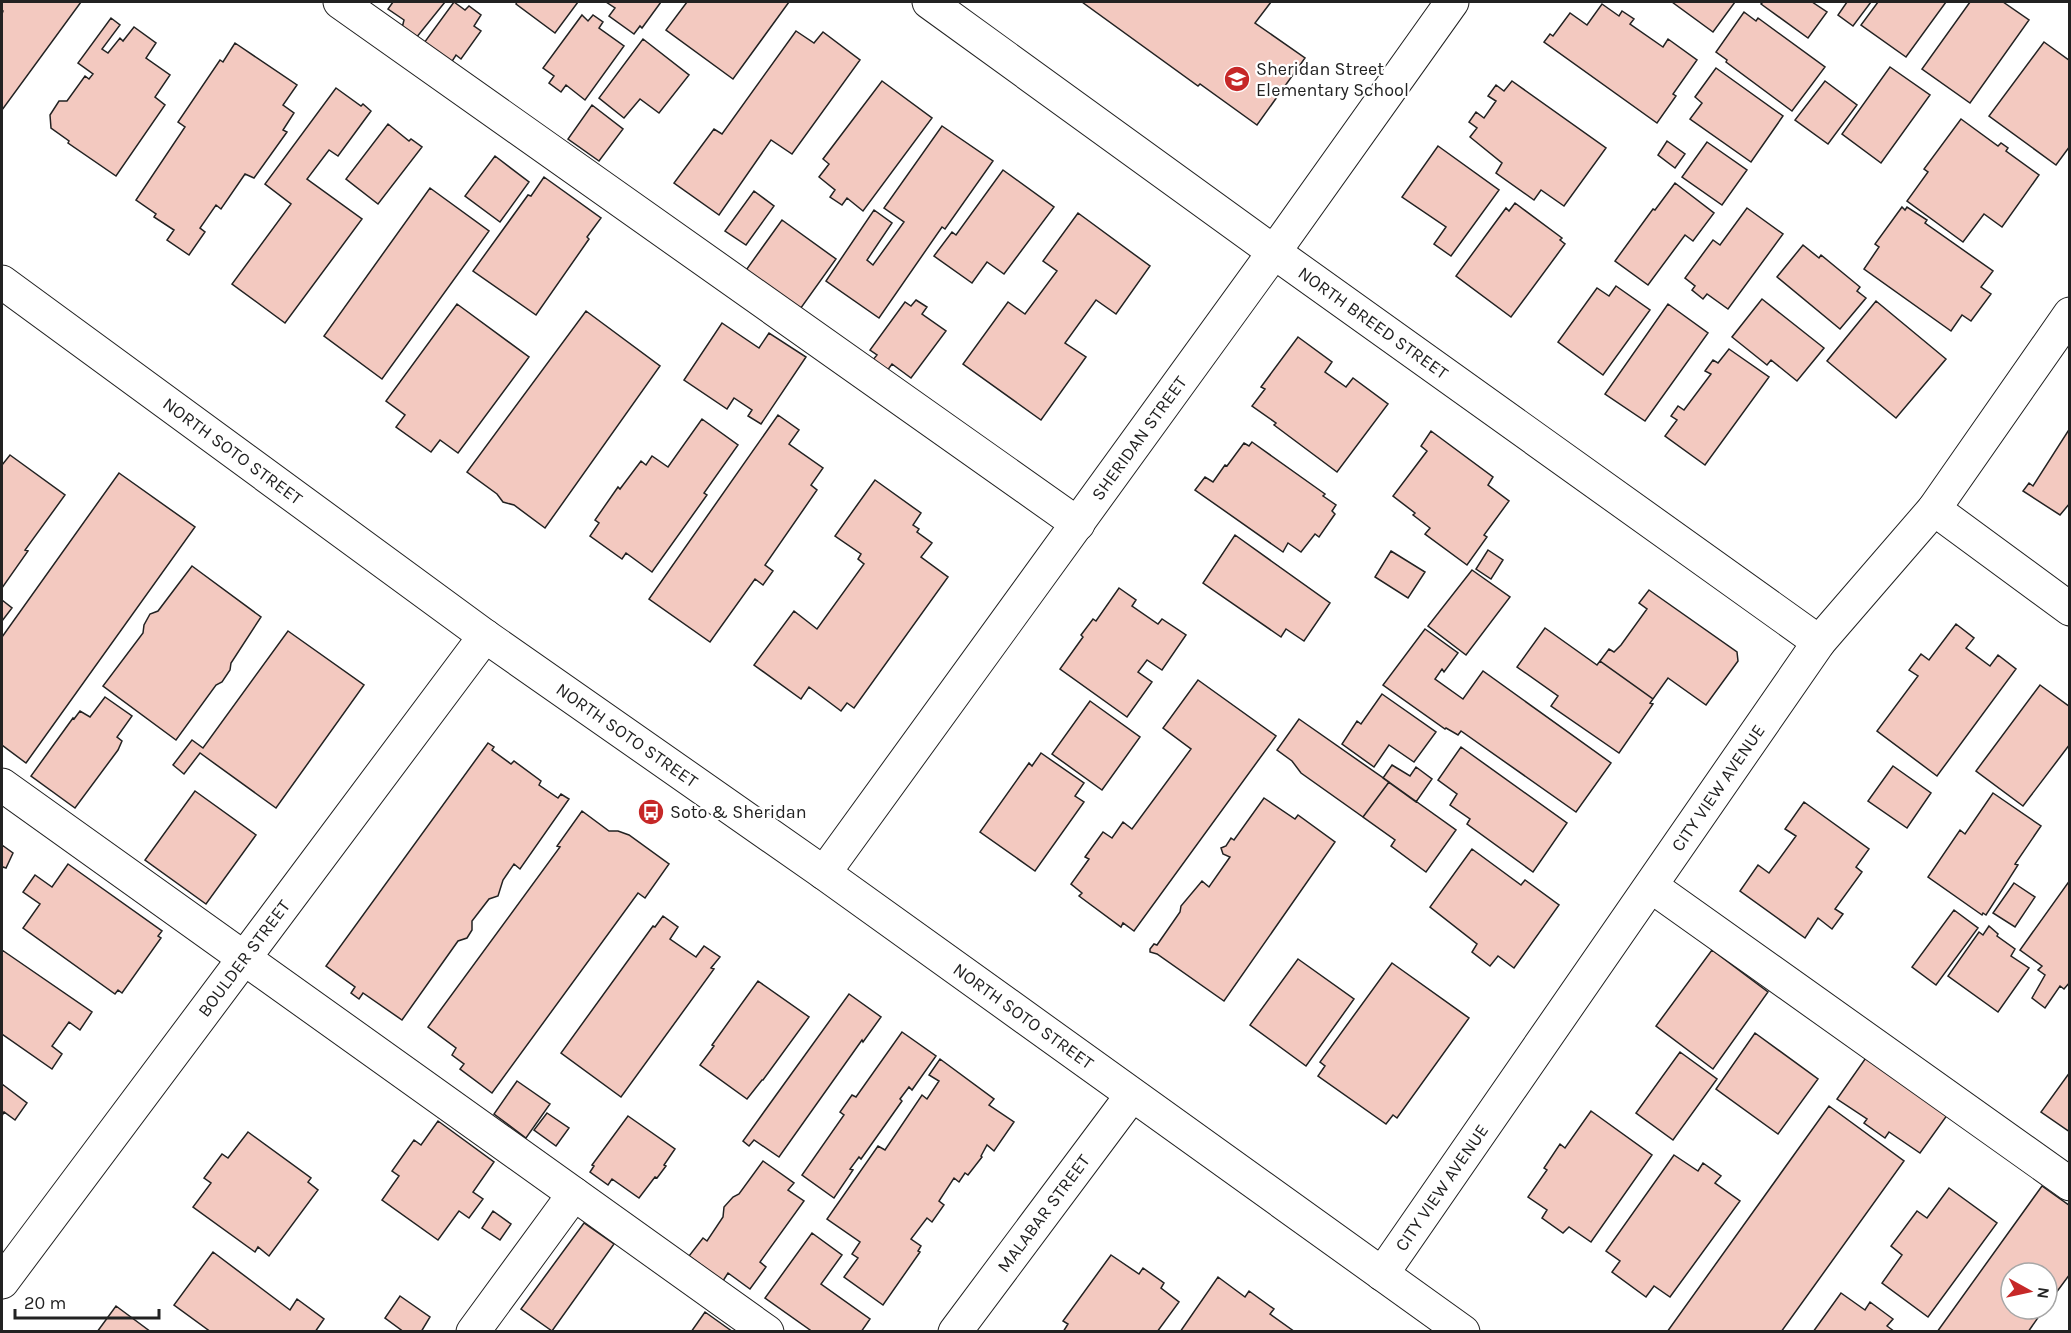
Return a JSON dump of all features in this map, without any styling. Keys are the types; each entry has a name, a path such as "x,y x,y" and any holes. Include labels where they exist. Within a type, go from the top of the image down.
{"street":[{"path":"340,2 1078,524"},
{"name":"NORTH BREED STREET","path":"928,2 1819,642"},
{"name":"SHERIDAN STREET","path":"824,873 1078,524 1452,2"},
{"name":"NORTH SOTO STREET","path":"2,282 485,636 824,873 1463,1332"},
{"name":"CITY VIEW AVENUE","path":"1382,1274 1819,642 1934,509 2070,314"},
{"path":"1934,509 2070,609"},
{"name":"BOULDER STREET","path":"2,1282 485,636"},
{"path":"2,785 767,1332"},
{"path":"1651,886 2070,1184"},
{"name":"MALABAR STREET","path":"955,1332 1132,1095"},
{"path":"473,1332 574,1194"}],"building":[{"path":"2,2 81,2 2,110 3,11"},
{"path":"393,2 445,2 416,38 402,28 404,20 388,9"},
{"path":"454,2 465,10 469,6 481,15 474,26 481,31 461,59 456,55 451,63 424,43"},
{"path":"517,2 578,2 555,33 516,4"},
{"path":"606,2 661,2 642,28 640,26 634,34 609,16 615,8"},
{"path":"687,2 789,2 733,79 666,30"},
{"path":"1082,2 1271,2 1255,23 1305,58 1257,125 1200,84 1198,86"},
{"path":"1672,2 1735,2 1713,32"},
{"path":"1763,2 1812,2 1827,12 1808,38 1761,4"},
{"path":"1847,2 1871,2 1853,26 1838,15"},
{"path":"1878,2 1946,2 1906,57 1861,25"},
{"path":"1970,2 2003,2 2029,20 1970,103 1922,69"},
{"path":"1602,4 1619,16 1622,11 1634,19 1630,24 1663,47 1668,39 1697,60 1673,94 1676,96 1657,123 1544,42 1550,34 1553,36 1570,13 1587,25"},
{"path":"1744,12 1756,21 1758,18 1825,67 1792,111 1716,52"},
{"path":"582,15 588,21 593,15 603,22 599,28 624,46 585,100 566,85 561,92 549,83 554,76 543,68"},
{"path":"111,18 120,25 102,49 108,53 120,38 123,41 134,27 156,43 146,58 170,75 155,97 165,105 116,176 68,143 69,141 51,128 50,115 59,101 67,101 85,76 89,79 93,74 78,63"},
{"path":"796,31 814,43 823,32 860,60 792,154 771,140 719,215 674,183 714,129 722,134"},
{"path":"643,39 689,75 659,113 640,99 624,118 599,98"},
{"path":"2044,42 2070,61 2070,146 2056,165 1989,116"},
{"path":"235,43 297,85 283,105 294,113 283,130 287,132 254,178 245,174 221,209 216,205 200,228 205,232 189,255 167,240 174,230 154,217 156,214 136,200 185,127 178,122 220,60 223,62"},
{"path":"1890,67 1930,95 1881,163 1842,134"},
{"path":"1716,68 1783,116 1751,162 1690,119 1702,103 1695,97"},
{"path":"882,81 932,118 863,211 847,198 842,205 830,197 835,190 819,177 829,164 823,159"},
{"path":"1512,81 1606,148 1564,206 1541,190 1534,200 1496,173 1502,163 1470,137 1477,128 1469,122 1476,112 1484,118 1496,101 1488,96 1496,85 1504,91"},
{"path":"1825,81 1857,105 1828,144 1795,120"},
{"path":"336,88 371,111 338,156 329,150 307,179 362,219 285,323 232,284 291,204 265,184"},
{"path":"592,105 623,129 599,161 568,139"},
{"path":"1961,119 1998,146 2001,143 2008,148 2006,151 2039,175 2002,227 1984,214 1963,242 1907,201 1928,172 1924,169"},
{"path":"388,124 409,141 411,139 422,147 378,204 346,179"},
{"path":"942,126 993,161 945,229 942,227 879,318 826,281 874,210 892,223 867,260 873,265 904,222 884,208"},
{"path":"1667,141 1685,154 1675,168 1658,155"},
{"path":"1707,142 1747,170 1722,205 1682,177"},
{"path":"1438,146 1499,190 1451,256 1434,244 1446,227 1402,197"},
{"path":"495,156 529,182 500,222 465,196"},
{"path":"1003,170 1054,207 1004,274 987,262 972,283 934,256 952,232 956,235"},
{"path":"544,177 601,218 536,315 473,271 528,195 531,196"},
{"path":"1675,183 1714,213 1693,241 1685,235 1648,285 1615,261"},
{"path":"430,188 489,231 382,379 324,336"},
{"path":"754,191 774,206 746,245 725,231"},
{"path":"1515,203 1562,238 1560,240 1565,244 1511,317 1456,276 1506,208 1509,211"},
{"path":"1902,207 1905,210 1907,207 1927,220 1925,223 1993,271 1981,287 1991,294 1971,321 1962,315 1951,331 1864,269 1879,247 1875,244"},
{"path":"1747,208 1783,234 1728,309 1707,294 1703,299 1692,290 1695,286 1685,278 1713,240 1720,245"},
{"path":"1078,213 1150,266 1116,314 1096,300 1065,343 1086,357 1041,420 963,364 1008,302 1025,314 1057,271 1043,261"},
{"path":"782,220 836,259 798,312 744,273"},
{"path":"1803,245 1819,258 1821,255 1860,287 1857,291 1866,298 1840,329 1777,277"},
{"path":"1616,286 1650,310 1603,375 1558,342 1597,288 1609,296"},
{"path":"1762,299 1824,348 1797,381 1771,360 1767,365 1732,337"},
{"path":"916,300 927,307 922,314 946,331 911,378 892,364 887,371 872,361 877,355 870,350 905,302 911,306"},
{"path":"1876,301 1946,359 1896,418 1827,361"},
{"path":"457,304 529,357 458,453 440,440 431,452 396,427 405,415 386,401"},
{"path":"1668,304 1708,333 1645,421 1605,394"},
{"path":"586,311 660,366 545,528 514,505 503,502 497,494 467,472"},
{"path":"722,323 759,348 769,333 806,357 761,424 748,416 752,410 734,398 727,409 684,380"},
{"path":"1298,337 1332,362 1325,372 1346,387 1353,378 1388,404 1337,472 1252,406 1265,389 1261,387"},
{"path":"1729,349 1769,377 1705,465 1665,436 1677,420 1671,416 1678,406 1684,410 1711,374 1705,371 1713,360 1718,363"},
{"path":"778,415 799,430 789,444 823,468 811,485 817,490 765,565 773,571 763,585 755,579 710,642 649,599"},
{"path":"702,419 738,445 704,493 707,495 652,572 626,553 622,559 590,536 599,523 595,520 618,487 620,489 641,461 646,465 652,456 668,467"},
{"path":"2070,428 2070,503 2060,515 2023,491 2029,483 2033,486"},
{"path":"1431,431 1493,477 1488,485 1509,501 1484,535 1487,537 1467,565 1425,534 1430,528 1393,496 1427,451 1421,446"},
{"path":"1252,442 1325,494 1323,496 1336,505 1332,511 1335,514 1319,537 1315,534 1301,552 1288,543 1283,552 1195,490 1205,477 1213,482 1244,443 1249,446"},
{"path":"10,455 65,495 25,550 28,551 2,588 2,465"},
{"path":"119,473 195,527 26,763 2,745 2,637"},
{"path":"875,480 921,513 913,525 919,529 917,532 932,543 921,557 948,577 854,708 847,703 841,711 809,687 801,699 754,665 794,611 817,629 864,564 858,559 861,554 835,536"},
{"path":"1235,535 1330,603 1304,641 1286,629 1281,637 1203,583"},
{"path":"1488,550 1503,560 1491,579 1476,569"},
{"path":"1391,551 1425,572 1408,598 1375,577"},
{"path":"192,566 261,617 231,663 230,670 222,682 216,685 176,740 103,686 143,633 144,625 150,614 158,611"},
{"path":"1472,570 1510,597 1466,655 1428,626"},
{"path":"1119,588 1136,600 1132,606 1158,624 1162,619 1186,635 1162,670 1147,660 1138,672 1152,682 1127,717 1060,669 1083,637 1081,635 1093,619 1096,621"},
{"path":"1649,590 1737,652 1738,661 1706,705 1668,678 1653,699 1600,661 1609,649 1614,652 1621,645 1647,609 1639,603"},
{"path":"2,600 12,608 2,621"},
{"path":"1956,624 1974,638 1966,648 1990,666 1998,655 2016,669 1937,776 1877,731 1918,676 1909,670 1921,654 1929,660"},
{"path":"1545,628 1597,665 1600,661 1653,699 1650,703 1653,704 1619,753 1551,706 1558,696 1517,667"},
{"path":"1425,629 1458,653 1444,672 1442,669 1435,679 1463,699 1483,671 1611,763 1576,812 1461,731 1458,735 1445,729 1383,685"},
{"path":"288,631 364,685 276,808 200,753 184,774 173,765 192,740 203,748"},
{"path":"1198,680 1276,736 1134,931 1123,923 1121,927 1079,896 1082,893 1071,884 1089,859 1085,857 1103,832 1112,838 1123,822 1132,829 1191,749 1163,728"},
{"path":"2040,685 2070,707 2070,744 2023,806 1976,771"},
{"path":"1382,694 1436,732 1414,762 1389,745 1374,767 1342,744 1357,721 1361,724"},
{"path":"105,697 132,716 117,737 122,741 118,750 75,808 31,776 73,718 80,711 90,717"},
{"path":"1090,701 1140,737 1102,790 1052,754"},
{"path":"1299,719 1389,782 1363,817 1301,773 1292,761 1277,750"},
{"path":"488,743 494,747 492,750 511,764 514,761 541,781 539,785 558,798 561,794 569,799 520,869 514,864 503,880 498,896 489,899 472,921 472,930 467,938 458,941 402,1020 363,993 359,999 351,993 355,987 326,966"},
{"path":"1461,747 1567,823 1533,872 1467,824 1470,819 1450,805 1457,794 1438,780"},
{"path":"1041,753 1084,783 1075,796 1084,802 1035,871 980,832 1029,763 1032,766"},
{"path":"1392,765 1410,776 1416,767 1432,779 1416,802 1383,778"},
{"path":"1893,766 1931,793 1907,828 1868,801"},
{"path":"1389,782 1456,830 1426,872 1391,846 1395,840 1363,817"},
{"path":"195,791 256,835 206,904 145,860"},
{"path":"1993,793 2041,826 2015,864 2018,865 1986,915 1983,913 1982,915 1928,877 1960,830 1965,834"},
{"path":"1264,798 1295,819 1298,815 1335,842 1224,1001 1157,954 1150,952 1150,949 1154,944 1157,945 1180,912 1181,906 1202,881 1209,887 1230,857 1223,854 1221,848 1226,846 1231,838 1234,840"},
{"path":"1804,802 1869,849 1856,867 1862,872 1835,909 1843,914 1832,929 1818,918 1805,938 1740,891 1758,865 1769,873 1796,836 1785,829"},
{"path":"582,811 609,831 629,835 669,864 645,898 638,893 492,1093 460,1069 464,1064 452,1055 456,1048 428,1027 560,847 557,846"},
{"path":"2,845 13,853 6,868 2,869"},
{"path":"1472,849 1521,885 1525,880 1559,905 1514,968 1498,956 1490,966 1472,952 1477,944 1430,907"},
{"path":"68,864 162,931 158,936 161,938 122,993 118,990 115,994 23,928 40,904 23,892 35,875 52,887"},
{"path":"2070,880 2070,982 2064,989 2060,986 2045,1008 2032,998 2045,975 2038,970 2042,966 2020,950"},
{"path":"2014,883 2035,897 2015,927 1993,913"},
{"path":"1954,910 1978,928 1936,985 1912,967"},
{"path":"663,916 678,927 670,939 696,957 704,946 720,957 711,968 714,969 621,1097 561,1053 653,926 655,927"},
{"path":"1989,926 1998,934 1997,936 2015,949 2011,956 2029,968 1998,1012 1948,976 1979,932 1983,935"},
{"path":"2,950 92,1012 80,1030 69,1022 52,1046 62,1054 52,1069 2,1034"},
{"path":"1712,950 1768,992 1713,1069 1656,1026"},
{"path":"1298,959 1354,999 1306,1066 1250,1025"},
{"path":"1392,963 1469,1018 1397,1118 1393,1115 1386,1124 1318,1076 1325,1066 1320,1062"},
{"path":"758,981 809,1017 747,1099 700,1065"},
{"path":"849,994 881,1017 863,1042 862,1040 779,1157 754,1140 749,1146 743,1141"},
{"path":"902,1032 936,1056 912,1090 909,1087 900,1099 902,1101 861,1159 859,1157 850,1169 853,1170 834,1198 802,1175 844,1115 840,1112 852,1095 856,1097"},
{"path":"1755,1033 1818,1079 1778,1134 1716,1089"},
{"path":"1680,1052 1717,1079 1673,1140 1636,1113"},
{"path":"1870,1052 1948,1114 1920,1153 1889,1132 1885,1138 1864,1123 1867,1119 1837,1099"},
{"path":"940,1059 994,1099 989,1105 1014,1122 994,1151 987,1145 982,1157 968,1175 965,1173 959,1182 954,1178 939,1201 944,1205 932,1222 927,1218 911,1239 921,1246 918,1251 920,1252 883,1305 844,1277 858,1258 852,1254 860,1242 827,1219 878,1146 885,1150 922,1095 927,1099 939,1081 929,1075"},
{"path":"2070,1072 2070,1132 2041,1112"},
{"path":"517,1081 550,1104 526,1138 494,1114"},
{"path":"2,1084 27,1103 15,1120 4,1112 2,1116"},
{"path":"1829,1106 1904,1161 1781,1332 1667,1332"},
{"path":"1591,1111 1652,1155 1591,1242 1569,1227 1563,1233 1542,1218 1547,1210 1528,1197 1547,1170 1544,1168 1560,1144 1565,1148"},
{"path":"547,1113 569,1128 556,1146 534,1130"},
{"path":"628,1116 675,1149 664,1165 666,1166 639,1198 612,1179 608,1185 590,1172 594,1166 592,1165"},
{"path":"438,1121 494,1162 473,1192 483,1199 469,1218 459,1211 438,1240 382,1200 399,1176 392,1171 414,1140 421,1145"},
{"path":"248,1132 311,1178 308,1182 318,1190 269,1256 258,1247 255,1252 193,1207 211,1183 204,1178 222,1154 228,1158"},
{"path":"1674,1155 1698,1171 1703,1163 1721,1176 1715,1183 1740,1201 1670,1297 1654,1286 1646,1297 1612,1272 1620,1261 1606,1251"},
{"path":"763,1161 794,1183 788,1190 804,1201 760,1262 766,1267 750,1289 728,1273 723,1281 689,1256 703,1238 707,1241 723,1217 724,1207 739,1194"},
{"path":"2042,1186 2070,1206 2070,1274 2059,1289 2059,1261 1999,1261 1999,1321 2036,1321 2028,1332 1937,1332"},
{"path":"1949,1188 1997,1223 1928,1317 1882,1283 1902,1255 1891,1246 1917,1211 1927,1218"},
{"path":"493,1211 511,1224 500,1240 482,1228"},
{"path":"584,1223 614,1244 552,1331 521,1309"},
{"path":"812,1233 842,1255 821,1284 870,1319 861,1332 809,1332 810,1330 765,1298"},
{"path":"213,1252 290,1310 297,1299 324,1319 315,1332 211,1332 174,1305"},
{"path":"1111,1255 1139,1274 1143,1268 1164,1283 1161,1288 1179,1302 1157,1332 1063,1332 1068,1324 1063,1321"},
{"path":"1218,1277 1245,1297 1249,1291 1274,1309 1270,1314 1295,1332 1180,1332"},
{"path":"1841,1293 1865,1310 1870,1302 1893,1319 1887,1326 1895,1332 1813,1332"},
{"path":"400,1296 430,1317 421,1332 404,1332 385,1318"},
{"path":"116,1306 151,1332 97,1332"},
{"path":"705,1312 733,1332 691,1332"}],"place":[{"name":"Sheridan Street Elementary School","path":"1237,79"},
{"name":"Soto & Sheridan","path":"651,812"}]}
